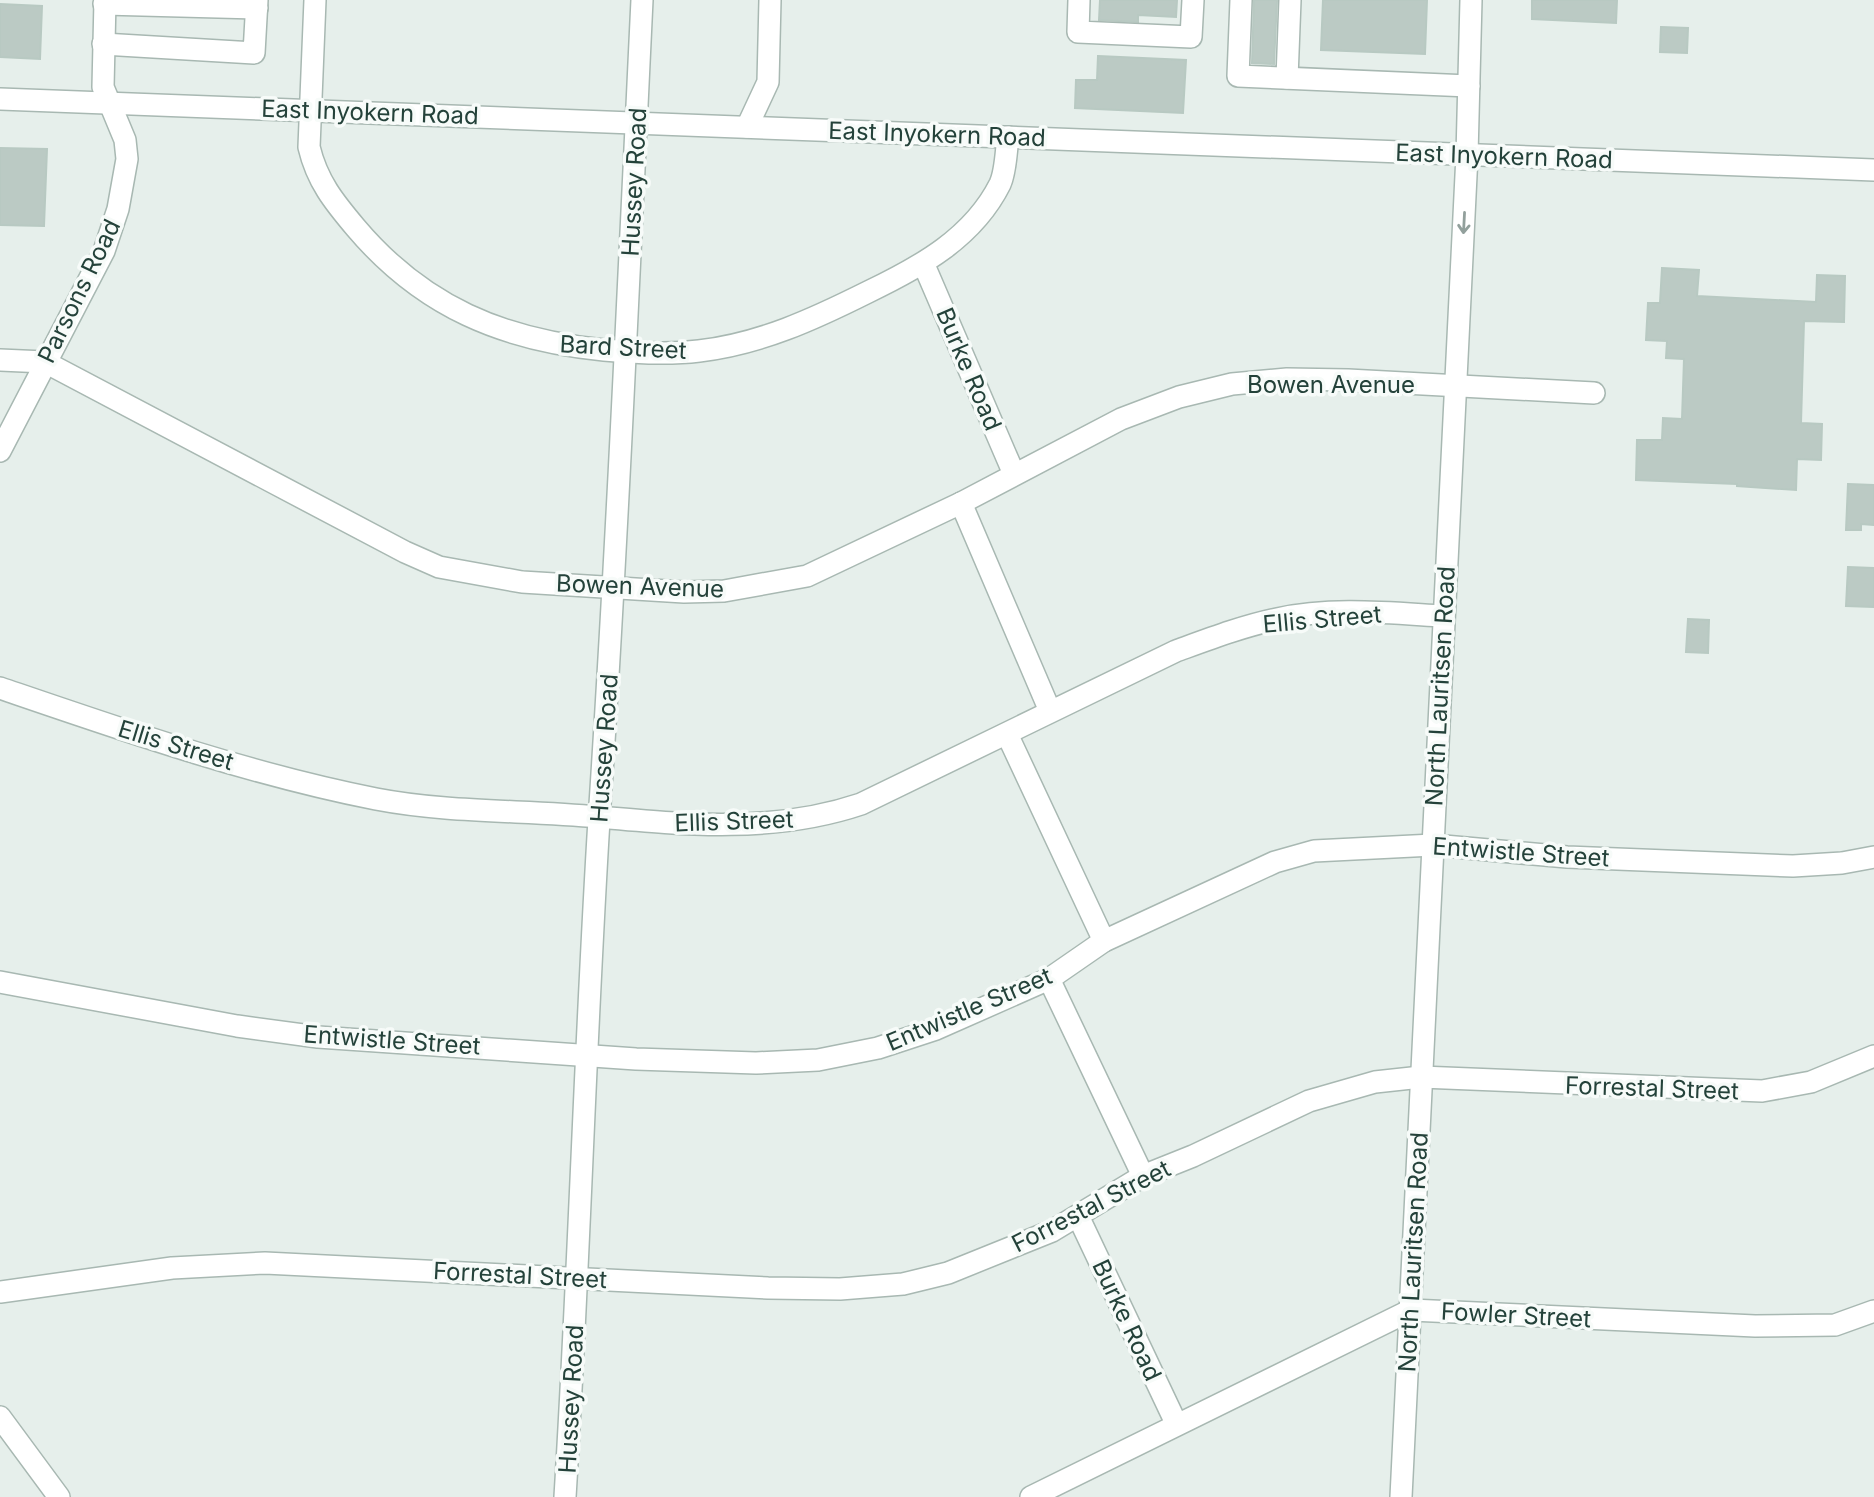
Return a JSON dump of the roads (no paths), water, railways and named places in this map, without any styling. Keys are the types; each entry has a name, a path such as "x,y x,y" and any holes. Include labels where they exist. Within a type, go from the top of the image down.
{"street":[{"name":"Bard Street","path":"315,0 309,147 313,167 327,195 376,252 403,276 452,308 495,328 563,346 664,354 701,351 779,333 924,265 969,228 1001,182 1008,137"},
{"name":"Hussey Road","path":"565,1497 599,817 627,352 642,0"},
{"path":"747,127 768,82 771,0"},
{"path":"1079,0 1078,32 1192,37 1193,0"},
{"path":"1241,0 1238,76 1469,86"},
{"path":"1287,78 1290,0"},
{"name":"North Lauritsen Road","path":"1401,1497 1467,155 1472,0"},
{"path":"103,44 254,53 257,4 105,2"},
{"name":"Parsons Road","path":"0,451 104,251 118,209 127,159 125,140 109,103 101,72 105,2"},
{"name":"East Inyokern Road","path":"0,99 1874,170"},
{"name":"Burke Road","path":"924,265 1013,474"},
{"name":"Bowen Avenue","path":"0,360 46,362 405,552 439,566 522,582 684,593 724,591 807,576 961,503 1121,419 1179,397 1232,384 1287,379 1594,393"},
{"path":"961,503 1050,711"},
{"name":"Ellis Street","path":"0,688 181,749 377,799 463,809 706,827 785,821 832,814 861,804 1175,651 1279,618 1370,613 1443,616"},
{"path":"1007,734 1104,941"},
{"name":"Entwistle Street","path":"0,982 237,1026 318,1037 587,1056 756,1063 818,1060 878,1048 936,1029 1049,979 1104,941 1275,862 1314,851 1433,845 1567,857 1793,866 1842,863 1874,857"},
{"path":"1049,979 1143,1176"},
{"name":"Forrestal Street","path":"0,1292 172,1268 265,1263 828,1289 903,1284 948,1273 1052,1231 1143,1176 1193,1156 1309,1101 1374,1082 1421,1077 1762,1091 1811,1082 1874,1056"},
{"name":"Burke Road","path":"1078,1216 1176,1423"},
{"name":"Fowler Street","path":"1031,1497 1176,1423 1410,1310 1755,1326 1835,1325 1874,1311"},
{"path":"0,1417 59,1497"}]}
